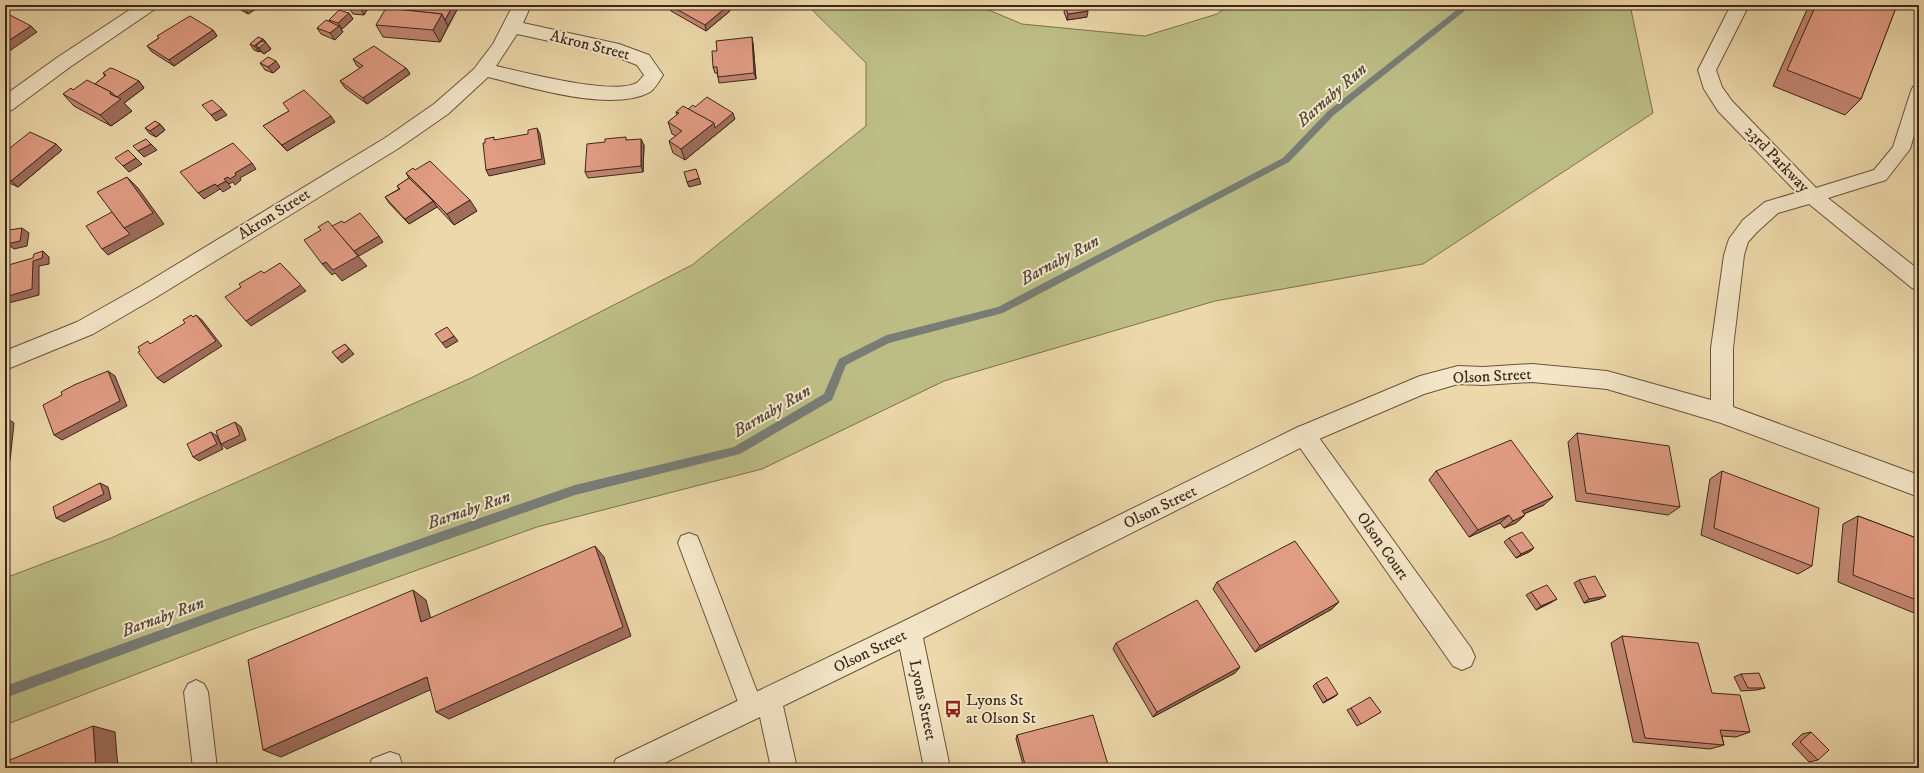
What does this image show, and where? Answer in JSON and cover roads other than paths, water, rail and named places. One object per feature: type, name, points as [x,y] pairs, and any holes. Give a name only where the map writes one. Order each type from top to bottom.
[{"type":"street","points":[[5,105],[64,62],[149,5]]},
{"type":"street","name":"Akron Street","points":[[5,361],[85,328],[161,284],[392,143],[441,109],[484,69],[500,48],[522,5]]},
{"type":"street","name":"23rd Parkway","points":[[1740,5],[1707,70],[1713,89],[1725,106],[1812,196],[1919,282]]},
{"type":"street","name":"Akron Street","points":[[484,69],[566,88],[607,94],[620,94],[637,91],[652,80],[654,75],[643,60],[634,55],[613,48],[512,27]]},
{"type":"street","points":[[1812,196],[1772,207],[1750,226],[1739,239],[1734,255],[1722,348],[1722,414],[1919,486]]},
{"type":"street","name":"Olson Street","points":[[625,768],[909,632],[1304,435],[1420,386],[1458,375],[1483,376],[1532,373],[1607,380],[1722,414]]},
{"type":"street","name":"Olson Court","points":[[1304,435],[1462,658]]},
{"type":"street","name":"Lyons Street","points":[[909,632],[937,768]]},
{"type":"street","points":[[760,703],[784,768]]},
{"type":"lane","points":[[1812,196],[1880,175],[1902,149],[1919,91]]},
{"type":"lane","points":[[689,544],[760,703]]},
{"type":"lane","points":[[196,692],[205,768]]},
{"type":"waterway","name":"Barnaby Run","points":[[5,692],[216,615],[575,490],[736,451],[828,397],[842,362],[887,339],[1000,310],[1286,160],[1331,113],[1468,5]]},
{"type":"place","name":"Lyons St at Olson St","points":[[953,709]]}]
